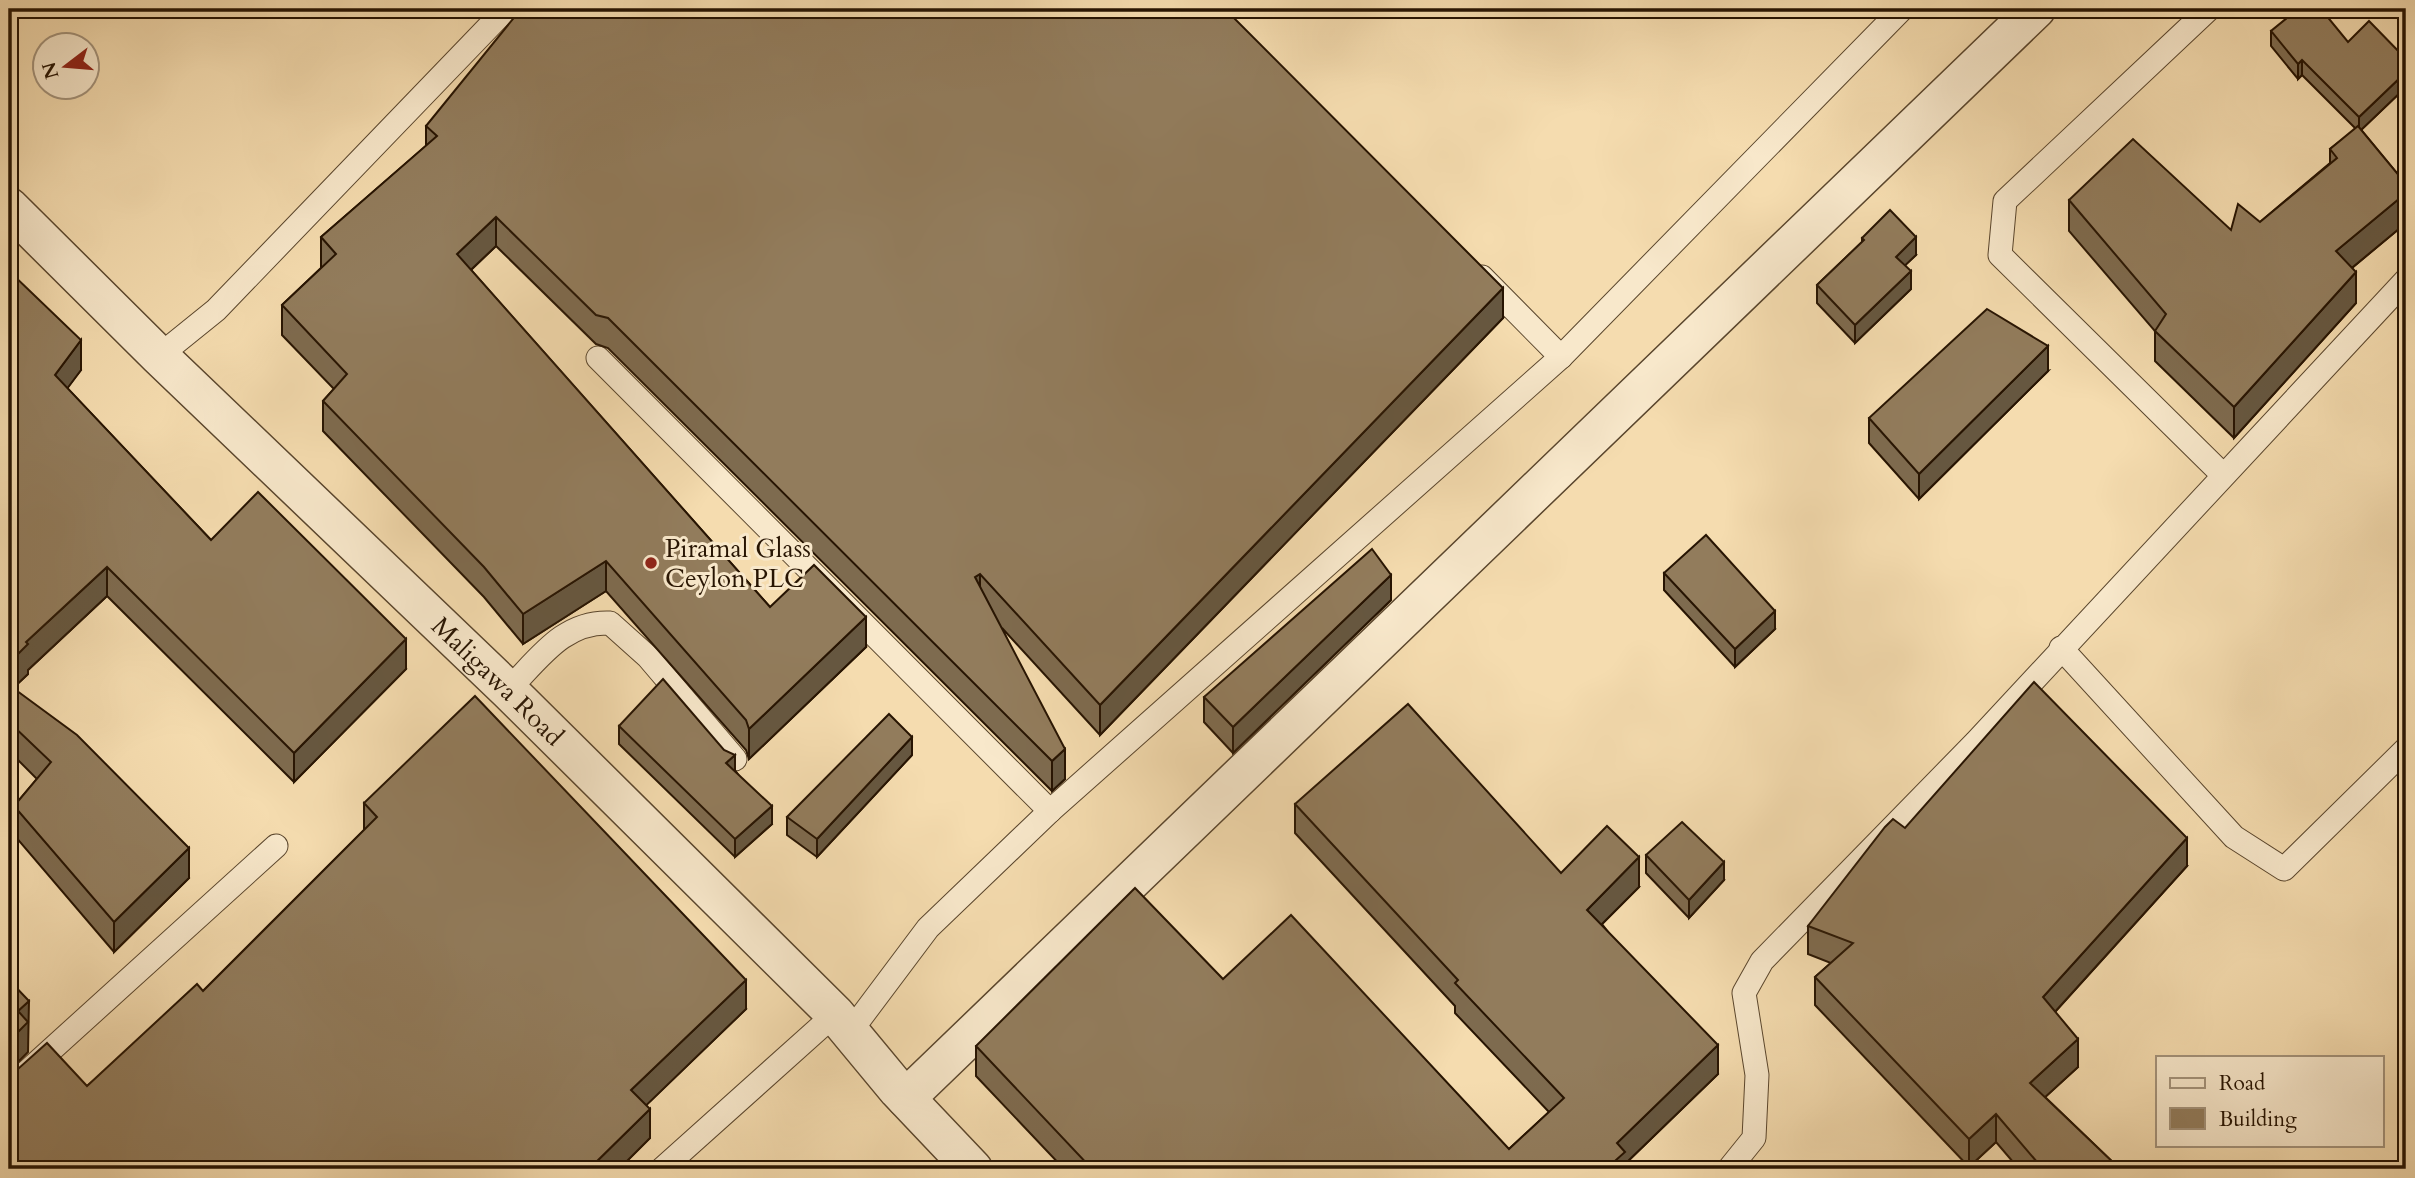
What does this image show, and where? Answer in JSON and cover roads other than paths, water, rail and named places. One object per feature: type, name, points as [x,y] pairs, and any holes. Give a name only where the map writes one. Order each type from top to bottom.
[{"type":"street","points":[[906,1098],[2036,9]]},
{"type":"street","name":"Maligawa Road","points":[[9,207],[159,356],[508,690],[842,1023],[906,1098],[973,1169]]},
{"type":"lane","points":[[159,356],[216,310],[506,9]]},
{"type":"lane","points":[[662,1169],[842,1023],[928,928],[1050,811],[1562,357],[1902,9]]},
{"type":"lane","points":[[2209,9],[2005,201],[2000,255],[2223,475]]},
{"type":"lane","points":[[1465,260],[1562,357]]},
{"type":"lane","points":[[1729,1169],[1754,1138],[1756,1074],[1744,993],[1762,961],[1976,742],[2406,280]]},
{"type":"lane","points":[[598,358],[1050,811]]},
{"type":"lane","points":[[508,690],[572,629],[594,622],[610,622],[648,657],[735,759]]},
{"type":"lane","points":[[2061,648],[2234,836],[2284,869],[2406,749]]},
{"type":"lane","points":[[9,1088],[276,846]]},
{"type":"place","name":"Piramal Glass Ceylon PLC","points":[[651,563]]}]
